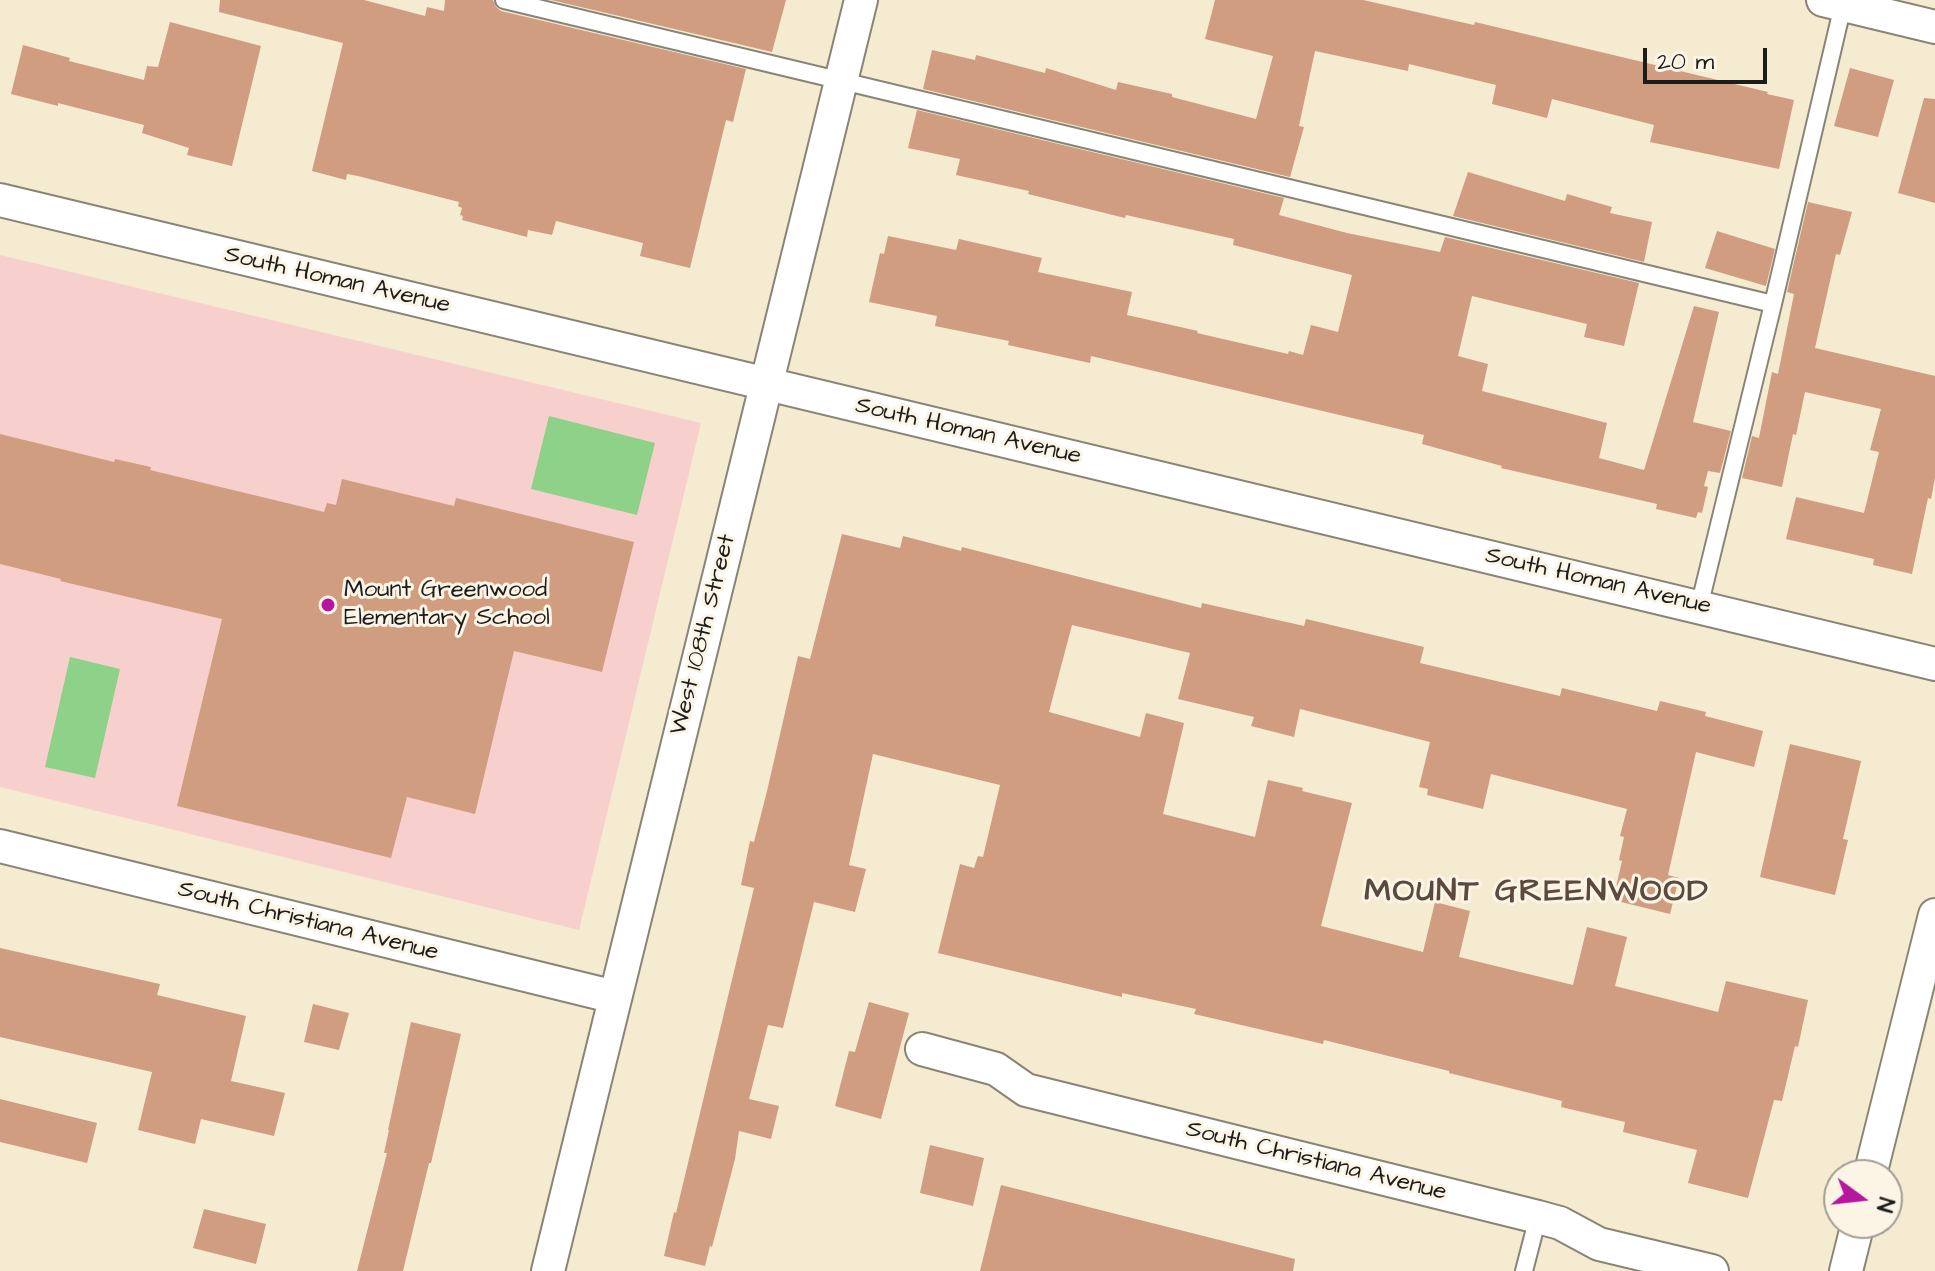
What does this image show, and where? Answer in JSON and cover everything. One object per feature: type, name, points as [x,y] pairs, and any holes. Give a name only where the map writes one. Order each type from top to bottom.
[{"type":"street","name":"West 108th Street","points":[[548,1271],[861,0]]},
{"type":"street","points":[[1833,2],[1935,27]]},
{"type":"street","name":"South Homan Avenue","points":[[0,200],[1935,664]]},
{"type":"street","name":"South Christiana Avenue","points":[[0,846],[615,997]]},
{"type":"street","points":[[1874,1159],[1935,915]]},
{"type":"street","name":"South Christiana Avenue","points":[[922,1049],[996,1069],[1026,1090],[1538,1217],[1560,1223],[1599,1244],[1712,1271]]},
{"type":"street","points":[[1846,1271],[1854,1239]]},
{"type":"lane","points":[[504,0],[1773,304]]},
{"type":"lane","points":[[1699,607],[1773,304],[1833,2]]},
{"type":"lane","points":[[1524,1271],[1538,1217]]},
{"type":"shaded area","name":"Mount Greenwood Elementary School","points":[[0,255],[701,423],[579,930],[0,787]]},
{"type":"green space","points":[[549,416],[655,443],[637,515],[531,489]]},
{"type":"green space","points":[[70,657],[120,669],[95,778],[45,767]]},
{"type":"building","points":[[220,0],[364,0],[425,16],[427,7],[444,11],[445,0],[493,0],[501,11],[746,69],[733,122],[726,120],[690,268],[640,256],[643,243],[556,221],[552,235],[528,230],[527,237],[462,220],[459,202],[358,176],[347,174],[346,180],[312,171],[343,43],[219,12]]},
{"type":"building","points":[[551,0],[786,0],[772,52]]},
{"type":"building","points":[[1215,0],[1363,0],[1474,25],[1475,22],[1768,92],[1794,100],[1779,169],[1650,142],[1654,125],[1552,99],[1547,118],[1492,104],[1496,85],[1409,64],[1408,71],[1315,51],[1299,126],[1304,127],[1290,177],[923,89],[932,50],[975,60],[976,55],[1045,73],[1046,68],[1116,90],[1118,82],[1256,119],[1273,56],[1205,39]]},
{"type":"building","points":[[170,22],[261,46],[232,166],[187,155],[189,148],[142,133],[144,125],[11,94],[23,45],[70,58],[69,61],[144,80],[147,66],[158,67]]},
{"type":"building","points":[[1850,68],[1894,80],[1878,137],[1834,126]]},
{"type":"building","points":[[1924,98],[1935,99],[1935,203],[1898,193]]},
{"type":"building","points":[[917,110],[1284,198],[1279,215],[1347,233],[1440,252],[1445,237],[1639,283],[1624,346],[1584,337],[1587,324],[1472,296],[1458,356],[1488,364],[1482,391],[1607,423],[1599,458],[1644,470],[1694,306],[1719,312],[1693,422],[1731,431],[1720,473],[1708,471],[1702,513],[1698,512],[1696,518],[1656,509],[1657,504],[1501,468],[1422,444],[1424,435],[1091,356],[1090,363],[1008,345],[1009,341],[935,326],[937,316],[869,302],[880,253],[884,254],[888,236],[956,250],[959,239],[1042,258],[1038,272],[1132,292],[1127,315],[1197,333],[1303,355],[1311,325],[1338,332],[1352,275],[1233,245],[1234,239],[1126,215],[1125,218],[1028,194],[1029,191],[956,175],[960,159],[908,148]]},
{"type":"building","points":[[1468,172],[1565,201],[1567,194],[1612,207],[1610,213],[1652,222],[1644,262],[1453,216]]},
{"type":"building","points":[[1808,202],[1852,212],[1840,255],[1836,254],[1815,348],[1935,376],[1935,478],[1912,574],[1873,565],[1874,559],[1786,539],[1796,497],[1864,513],[1879,452],[1870,450],[1881,409],[1805,392],[1782,487],[1742,478],[1752,436],[1759,438],[1772,372],[1778,374],[1794,294],[1787,292]]},
{"type":"building","points":[[1717,231],[1775,249],[1766,286],[1705,268]]},
{"type":"building","points":[[0,434],[114,462],[115,459],[151,467],[150,470],[324,512],[327,503],[336,505],[342,479],[454,506],[456,498],[634,542],[602,672],[514,651],[475,814],[407,797],[391,858],[177,806],[222,619],[0,564]]},
{"type":"building","points":[[842,534],[900,548],[903,536],[961,551],[962,547],[1201,608],[1202,603],[1304,626],[1306,619],[1424,647],[1420,663],[1560,696],[1562,688],[1657,711],[1660,701],[1763,731],[1754,767],[1696,752],[1668,875],[1679,878],[1670,914],[1613,900],[1622,861],[1619,860],[1624,837],[1620,836],[1627,809],[1491,774],[1483,809],[1427,795],[1428,789],[1419,787],[1430,742],[1300,709],[1294,737],[1251,726],[1254,717],[1178,699],[1190,653],[1072,625],[1049,712],[1140,737],[1146,713],[1184,723],[1163,814],[1255,837],[1268,780],[1352,803],[1321,926],[1423,952],[1435,902],[1470,911],[1459,957],[1573,985],[1587,927],[1627,937],[1615,986],[1718,1012],[1726,981],[1808,1000],[1782,1101],[1774,1100],[1748,1198],[1688,1183],[1697,1150],[1623,1132],[1625,1122],[1561,1107],[1562,1101],[1324,1040],[1323,1044],[1194,1014],[1196,1009],[1122,993],[1122,997],[938,953],[960,864],[974,868],[978,856],[983,857],[1000,785],[873,754],[849,865],[866,869],[855,912],[814,902],[783,1028],[768,1025],[749,1099],[779,1106],[771,1139],[739,1131],[735,1159],[705,1266],[664,1256],[754,888],[741,885],[750,841],[754,842],[798,656],[810,659]]},
{"type":"building","points":[[1790,744],[1861,761],[1843,839],[1848,840],[1835,895],[1760,877]]},
{"type":"building","points":[[0,948],[160,984],[157,995],[246,1016],[231,1081],[285,1093],[274,1136],[201,1119],[195,1144],[138,1130],[152,1072],[0,1037]]},
{"type":"building","points":[[869,1002],[909,1013],[881,1119],[835,1106],[849,1051],[855,1052]]},
{"type":"building","points":[[313,1004],[349,1013],[339,1050],[304,1042]]},
{"type":"building","points":[[411,1022],[461,1034],[403,1271],[357,1271],[387,1153],[384,1153],[388,1130]]},
{"type":"building","points":[[0,1099],[97,1123],[87,1163],[0,1142]]},
{"type":"building","points":[[930,1145],[984,1158],[973,1206],[920,1193]]},
{"type":"building","points":[[1001,1185],[1295,1259],[1293,1271],[980,1271]]},
{"type":"building","points":[[204,1209],[266,1224],[256,1264],[193,1248]]},
{"type":"place","name":"Mount Greenwood Elementary School","points":[[328,605]]},
{"type":"district","name":"MOUNT GREENWOOD","points":[[1537,893]]}]
